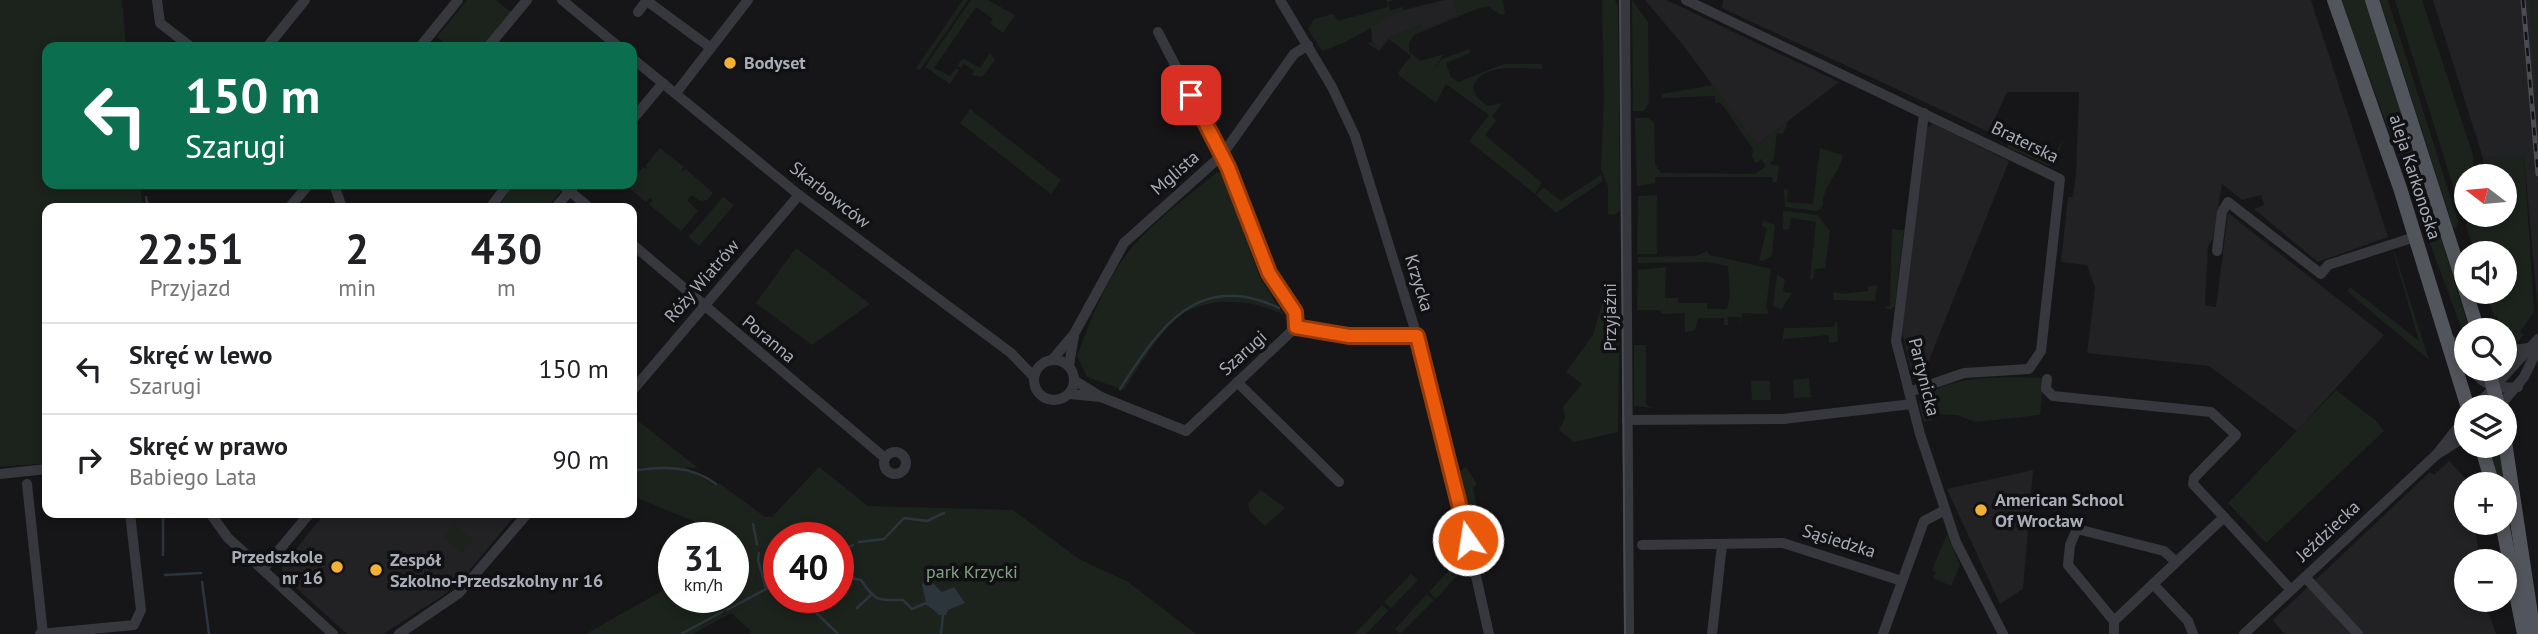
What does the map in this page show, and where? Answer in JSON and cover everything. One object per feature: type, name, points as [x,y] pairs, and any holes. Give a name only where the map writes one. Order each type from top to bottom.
[{"type":"main road","name":"aleja Karkonoska","points":[[2334,0],[2415,237],[2464,395]]},
{"type":"main road","name":"aleja Karkonoska","points":[[2372,0],[2454,255]]},
{"type":"main road","points":[[2492,381],[2496,395]]},
{"type":"main road","points":[[2508,458],[2535,634]]},
{"type":"main road","points":[[2504,535],[2524,634]]},
{"type":"street","points":[[157,0],[160,23],[185,42]]},
{"type":"street","points":[[271,42],[305,0]]},
{"type":"street","points":[[423,42],[458,0]]},
{"type":"street","points":[[492,42],[527,0]]},
{"type":"street","points":[[562,0],[613,42]]},
{"type":"street","points":[[638,12],[647,0],[711,48]]},
{"type":"street","points":[[676,93],[748,0]]},
{"type":"street","name":"Krzycka","points":[[1280,0],[1308,45],[1354,132],[1417,336],[1450,461],[1489,634]]},
{"type":"street","name":"Przyjaźni","points":[[1625,0],[1631,634]]},
{"type":"street","name":"Braterska","points":[[1686,0],[1701,3],[2060,179],[2041,351],[2035,363],[2017,371],[1964,373],[1910,398]]},
{"type":"street","points":[[1158,32],[1222,155],[1269,273],[1295,312],[1296,327],[1349,336],[1417,336]]},
{"type":"street","name":"Mglista","points":[[1047,362],[1074,334],[1124,243],[1222,155],[1294,54],[1308,45]]},
{"type":"street","name":"Skarbowców","points":[[637,62],[799,195],[1011,353],[1034,377]]},
{"type":"street","points":[[637,114],[663,83]]},
{"type":"street","name":"Partynicka","points":[[1924,113],[1895,335],[1910,398],[1956,542],[2003,634]]},
{"type":"street","points":[[293,203],[305,189]]},
{"type":"street","points":[[572,189],[585,203]]},
{"type":"street","name":"Róży Wiatrów","points":[[637,385],[799,195]]},
{"type":"street","points":[[2217,250],[2222,212],[2228,202],[2321,274],[2328,265],[2415,237]]},
{"type":"street","name":"Poranna","points":[[637,248],[885,458]]},
{"type":"street","name":"Szarugi","points":[[1101,397],[1166,420],[1186,431],[1296,327]]},
{"type":"street","name":"Mglista","points":[[1069,366],[1074,334]]},
{"type":"street","points":[[2447,337],[2454,343]]},
{"type":"street","points":[[2511,395],[2518,387],[2538,339]]},
{"type":"street","points":[[2487,395],[2533,348]]},
{"type":"street","name":"Skarbowców","points":[[1011,353],[1047,362]]},
{"type":"street","points":[[1047,362],[1069,366],[1074,380],[1101,397],[1069,394],[1061,399],[1047,399],[1037,390],[1034,377],[1047,362]]},
{"type":"street","points":[[2047,379],[2046,389],[2053,396],[2211,412],[2236,435],[2194,478],[2193,484],[2291,590]]},
{"type":"street","points":[[1069,394],[1074,380]]},
{"type":"street","points":[[2484,381],[2494,387],[2518,387]]},
{"type":"street","points":[[1237,382],[1339,482]]},
{"type":"street","points":[[1627,419],[1783,419],[1910,398]]},
{"type":"street","name":"Jeździecka","points":[[2244,634],[2436,454],[2454,432]]},
{"type":"street","name":"Jeździecka","points":[[2436,454],[2454,443]]},
{"type":"street","points":[[0,474],[42,470]]},
{"type":"street","points":[[27,484],[42,634],[112,631],[134,625],[141,610],[131,518]]},
{"type":"street","points":[[1883,634],[1924,521],[1945,510]]},
{"type":"street","points":[[2114,621],[2224,517]]},
{"type":"street","points":[[214,518],[228,538],[264,568],[333,634]]},
{"type":"street","points":[[264,568],[306,518]]},
{"type":"street","points":[[400,634],[459,593],[524,518]]},
{"type":"street","points":[[2114,634],[2114,621],[2068,565],[2070,545],[2077,529],[2164,551],[2175,561]]},
{"type":"street","name":"Sąsiedzka","points":[[1642,545],[1790,544],[1902,581]]},
{"type":"street","points":[[1712,634],[1722,545]]},
{"type":"street","points":[[2305,577],[2358,634]]},
{"type":"street","points":[[2153,584],[2188,621],[2193,634]]},
{"type":"shaded area","points":[[1453,0],[1458,15],[1423,30],[1421,25],[1388,38],[1380,49],[1372,42],[1371,25],[1404,10]]},
{"type":"shaded area","points":[[1645,0],[1666,0],[1839,82],[1757,145],[1683,45]]},
{"type":"shaded area","points":[[1723,0],[2311,0],[2388,237],[2318,262],[2254,209],[2264,205],[2261,195],[2242,200],[2222,184],[2213,239],[2208,246],[2205,305],[2216,307],[2228,213],[2384,335],[2297,431],[2209,366],[2087,353],[2095,288],[2087,265],[2061,262],[2068,197],[2073,197],[2076,175],[2079,92],[2007,92],[1989,132],[1722,8]]},
{"type":"shaded area","points":[[2433,0],[2531,0],[2538,76],[2538,311],[2524,156],[2483,158]]},
{"type":"shaded area","points":[[1933,124],[2009,161],[1927,365],[1918,365],[1921,379],[1913,379],[1902,331],[1925,129]]},
{"type":"shaded area","points":[[2449,461],[2459,472],[2454,472],[2454,535],[2476,535],[2478,549],[2454,549],[2454,612],[2488,612],[2496,634],[2284,634],[2273,620],[2430,472],[2434,475]]},
{"type":"shaded area","points":[[2033,470],[2023,589],[2000,604],[1947,489]]},
{"type":"shaded area","name":"Zespół Szkolno-Przedszkolny nr 16","points":[[321,518],[513,518],[464,577],[444,595],[383,634],[347,634],[282,575],[282,566]]},
{"type":"shaded area","points":[[929,580],[942,592],[954,587],[965,603],[948,610],[946,615],[939,615],[926,603],[922,584]]},
{"type":"green space","points":[[0,0],[122,0],[126,42],[42,42],[42,189],[141,189],[142,203],[42,203],[42,463],[0,467]]},
{"type":"green space","points":[[467,0],[496,0],[512,13],[487,42],[444,42],[437,37]]},
{"type":"green space","points":[[963,0],[968,0],[920,70],[916,68]]},
{"type":"green space","points":[[971,0],[988,0],[1015,15],[1003,33],[990,23],[993,19],[976,7],[934,68],[950,76],[956,68],[959,70],[950,84],[925,67]]},
{"type":"green space","points":[[1386,0],[1394,0],[1388,2],[1390,10],[1403,7],[1404,10],[1333,47],[1322,51],[1308,29],[1314,19],[1333,14],[1338,21],[1388,7]]},
{"type":"green space","points":[[1453,0],[1503,0],[1505,14],[1501,15],[1489,7],[1479,8],[1414,35],[1409,43],[1409,52],[1421,61],[1444,54],[1432,72],[1442,59],[1469,49],[1470,53],[1446,63],[1451,77],[1458,82],[1504,64],[1542,64],[1542,69],[1493,70],[1478,79],[1473,87],[1476,96],[1487,106],[1503,103],[1492,116],[1496,121],[1485,135],[1542,183],[1535,194],[1469,141],[1489,115],[1446,84],[1436,103],[1397,74],[1411,56],[1389,39],[1379,51],[1367,43],[1372,42],[1380,48],[1388,38],[1421,25],[1424,29],[1458,15]]},
{"type":"green space","points":[[1602,0],[1615,0],[1618,8],[1620,211],[1614,215],[1608,214],[1608,187],[1601,169],[1604,97]]},
{"type":"green space","points":[[1632,0],[1648,22],[1649,103],[1643,111],[1633,111]]},
{"type":"green space","points":[[2341,0],[2365,0],[2454,281],[2454,304],[2461,304],[2466,318],[2458,318]]},
{"type":"green space","points":[[2380,0],[2388,0],[2454,208],[2453,227]]},
{"type":"green space","points":[[2395,0],[2422,0],[2473,155],[2473,164],[2454,164],[2454,190]]},
{"type":"green space","points":[[2529,0],[2538,0],[2538,107]]},
{"type":"green space","points":[[990,53],[995,60],[982,77],[972,75],[974,71],[964,64],[961,68],[957,66],[963,58],[980,68]]},
{"type":"green space","points":[[1714,85],[1757,145],[1788,121],[1783,134],[1777,133],[1773,162],[1770,160],[1772,165],[1779,166],[1777,181],[1773,183],[1772,177],[1655,177],[1655,183],[1637,186],[1635,118],[1648,118],[1654,122],[1655,164],[1661,173],[1755,174],[1766,166],[1761,159],[1756,163],[1752,157],[1753,149],[1721,103],[1715,103],[1715,96],[1662,98],[1661,94]]},
{"type":"green space","points":[[970,109],[1061,180],[1051,194],[960,123]]},
{"type":"green space","points":[[2014,131],[2056,152],[2064,138],[2056,159],[2049,166],[2007,147]]},
{"type":"green space","points":[[660,148],[684,167],[680,172],[686,169],[713,193],[707,200],[700,201],[692,195],[687,200],[698,211],[681,231],[649,204],[653,200],[650,198],[646,202],[631,189],[637,189],[637,174],[643,167],[647,169],[646,165]]},
{"type":"green space","points":[[1820,148],[1843,155],[1825,193],[1823,206],[1817,211],[1785,207],[1784,189],[1788,190],[1787,202],[1813,204]]},
{"type":"green space","points":[[2524,155],[2534,312],[2520,332],[2524,335],[2517,341],[2517,318],[2494,317],[2490,304],[2517,304],[2517,241],[2471,241],[2467,228],[2517,227],[2517,164],[2483,164],[2483,158]]},
{"type":"green space","points":[[1217,172],[1224,175],[1260,278],[1284,315],[1241,302],[1211,303],[1196,307],[1171,323],[1124,390],[1087,377],[1077,356],[1097,306],[1116,269],[1144,234]]},
{"type":"green space","points":[[1601,175],[1603,181],[1556,213],[1536,195],[1543,187],[1561,201]]},
{"type":"green space","points":[[511,189],[561,191],[551,203],[501,203]]},
{"type":"green space","points":[[1657,195],[1657,254],[1637,254],[1638,196]]},
{"type":"green space","points":[[723,197],[734,205],[699,246],[689,237]]},
{"type":"green space","points":[[1783,212],[1817,215],[1830,231],[1825,268],[1815,269],[1813,279],[1810,278],[1816,222],[1791,218],[1789,229],[1783,230]]},
{"type":"green space","points":[[1763,220],[1775,225],[1772,256],[1762,261],[1759,260],[1767,228],[1762,226]]},
{"type":"green space","points":[[1892,229],[1904,230],[1895,306],[1890,310],[1884,307],[1890,306]]},
{"type":"green space","points":[[796,248],[870,304],[812,345],[756,303]]},
{"type":"green space","points":[[1707,251],[1710,255],[1771,269],[1766,307],[1769,314],[1742,313],[1741,325],[1740,317],[1728,317],[1728,325],[1724,325],[1724,318],[1698,318],[1695,330],[1685,332],[1685,313],[1661,314],[1660,310],[1637,310],[1638,270],[1666,267],[1665,298],[1678,298],[1678,303],[1707,303],[1707,309],[1727,309],[1730,296],[1728,266],[1708,262],[1638,263],[1638,257],[1696,256]]},
{"type":"green space","points":[[2393,251],[2429,360],[2347,291],[2350,287],[2419,341]]},
{"type":"green space","points":[[1777,275],[1785,279],[1783,292],[1792,293],[1781,310],[1773,305]]},
{"type":"green space","points":[[1877,285],[1875,301],[1834,300],[1833,292],[1843,294],[1868,291],[1868,287]]},
{"type":"green space","points":[[1620,295],[1618,432],[1574,442],[1559,430],[1565,418],[1563,407],[1582,384],[1566,372],[1593,335],[1604,297]]},
{"type":"green space","points":[[1837,320],[1838,342],[1829,343],[1828,335],[1784,339],[1782,346],[1784,328],[1834,327]]},
{"type":"green space","points":[[1634,345],[1646,345],[1646,405],[1654,408],[1634,406]]},
{"type":"green space","points":[[1809,378],[1811,397],[1794,398],[1793,380]]},
{"type":"green space","points":[[2044,378],[2040,415],[1975,422],[1957,415],[1934,414],[1932,420],[1924,422],[1919,404],[1944,386],[1977,379]]},
{"type":"green space","points":[[1751,381],[1770,381],[1771,400],[1752,400]]},
{"type":"green space","points":[[2336,390],[2375,420],[2384,431],[2266,543],[2228,503]]},
{"type":"green space","name":"park Krzycki","points":[[637,420],[698,468],[685,467],[714,485],[719,483],[765,517],[772,517],[819,467],[868,506],[1013,510],[1079,559],[1128,582],[1196,634],[749,634],[752,632],[731,613],[749,613],[749,522],[696,522],[637,498]]},
{"type":"green space","points":[[2491,458],[2502,458],[2503,472],[2495,472]]},
{"type":"green space","points":[[1466,467],[1477,484],[1473,488],[1477,507],[1469,509],[1460,471]]},
{"type":"green space","points":[[1261,490],[1285,508],[1265,526],[1250,512],[1248,503]]},
{"type":"green space","points":[[2013,503],[2019,527],[2006,530],[2001,506]]},
{"type":"green space","points":[[454,524],[473,540],[462,553],[443,537]]},
{"type":"green space","points":[[1947,534],[1960,565],[1951,586],[1933,578],[1936,572],[1932,570]]},
{"type":"green space","points":[[1456,563],[1461,571],[1436,599],[1429,592]]},
{"type":"green space","points":[[1411,574],[1418,580],[1391,608],[1384,602]]},
{"type":"green space","name":"park Krzycki","points":[[658,593],[658,613],[731,613],[693,634],[586,634]]},
{"type":"green space","points":[[1427,594],[1434,600],[1400,634],[1395,629]]},
{"type":"green space","points":[[1382,605],[1388,611],[1366,634],[1355,634]]},
{"type":"waterway","points":[[146,197],[147,203]]},
{"type":"waterway","points":[[1120,389],[1166,326],[1203,300],[1225,296],[1251,298],[1279,308]]},
{"type":"waterway","points":[[637,470],[676,468],[697,473],[716,484]]},
{"type":"waterway","points":[[859,542],[884,539],[904,518],[927,521],[944,513]]},
{"type":"waterway","points":[[163,518],[163,555]]},
{"type":"waterway","points":[[753,524],[757,544]]},
{"type":"waterway","points":[[759,553],[763,578]]},
{"type":"waterway","points":[[165,575],[201,573]]},
{"type":"waterway","points":[[854,579],[861,580],[879,599],[903,600],[912,609],[926,603],[943,615],[941,634]]},
{"type":"waterway","points":[[202,582],[209,634]]},
{"type":"waterway","points":[[749,598],[763,591]]},
{"type":"waterway","points":[[857,608],[872,594]]},
{"type":"waterway","points":[[681,634],[720,613]]},
{"type":"waterway","points":[[816,613],[838,634]]},
{"type":"tram line","points":[[1620,0],[1625,634]]},
{"type":"railway","points":[[2523,0],[2538,174]]},
{"type":"place","name":"Bodyset","points":[[730,63]]},
{"type":"place","name":"American School Of Wrocław","points":[[1981,510]]},
{"type":"place","name":"Przedszkole nr 16","points":[[337,567]]},
{"type":"place","name":"Zespół Szkolno-Przedszkolny nr 16","points":[[376,570]]},
{"type":"route","points":[[1191,95],[1228,167],[1269,273],[1295,312],[1296,327],[1335,335],[1417,336],[1468,540]]}]
